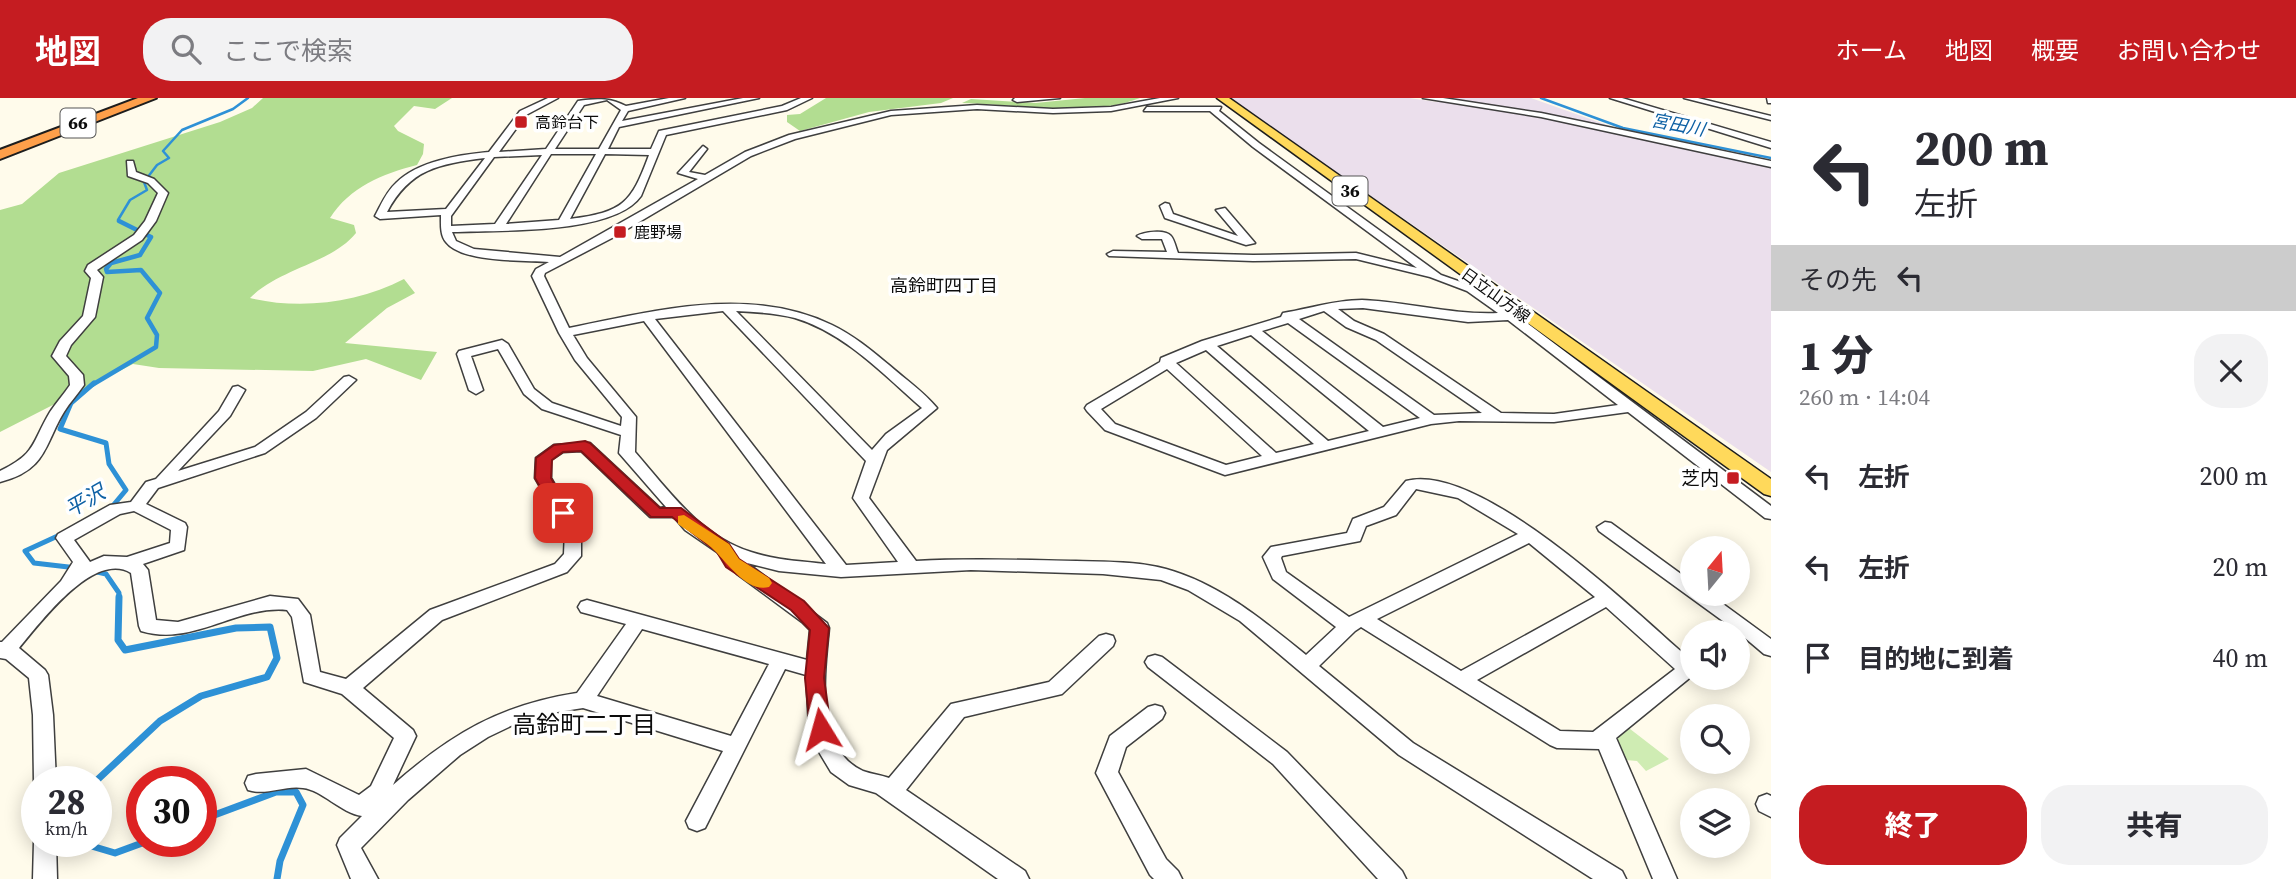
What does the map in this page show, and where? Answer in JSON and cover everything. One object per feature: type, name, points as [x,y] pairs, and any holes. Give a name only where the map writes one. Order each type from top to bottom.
[{"type":"highway","points":[[2,153],[142,98]]},
{"type":"highway","name":"66","points":[[2,153],[150,98]]},
{"type":"main road","name":"日立山方線","points":[[1218,106],[1771,489]]},
{"type":"street","points":[[554,98],[526,110],[446,212],[451,242],[467,250],[560,260]]},
{"type":"street","points":[[499,226],[581,103],[608,98],[625,108],[681,98]]},
{"type":"street","points":[[701,98],[735,118]]},
{"type":"street","points":[[616,125],[755,98]]},
{"type":"street","points":[[447,229],[594,219],[633,201],[662,133],[784,108],[808,98]]},
{"type":"street","points":[[946,108],[960,98]]},
{"type":"street","points":[[990,98],[1056,98]]},
{"type":"street","points":[[1427,98],[1513,110],[1771,164]]},
{"type":"street","points":[[1614,98],[1771,145]]},
{"type":"street","points":[[1688,98],[1771,118]]},
{"type":"street","points":[[1017,879],[883,785],[862,782],[844,773],[825,746],[817,712],[815,670],[820,628],[797,605],[733,563],[723,548],[675,512],[627,453],[629,417],[582,360],[565,333],[538,276],[540,271],[705,178],[779,141],[891,113],[946,108],[1064,111],[1120,108],[1169,99],[1178,110]]},
{"type":"street","points":[[1141,109],[1178,110],[1218,106],[1437,277]]},
{"type":"street","points":[[563,222],[625,108]]},
{"type":"street","points":[[703,149],[683,173],[705,178]]},
{"type":"street","points":[[446,212],[380,216],[400,183],[440,162],[490,154],[653,152]]},
{"type":"street","points":[[0,477],[31,460],[44,446],[54,418],[77,385],[76,375],[59,356],[65,344],[89,317],[97,277],[91,271],[94,265],[139,238],[153,219],[163,193],[151,181],[131,174],[130,163]]},
{"type":"street","points":[[1165,206],[1169,216],[1282,255]]},
{"type":"street","points":[[1221,210],[1250,243]]},
{"type":"street","points":[[1152,224],[1159,236]]},
{"type":"street","points":[[1142,236],[1166,236],[1174,255]]},
{"type":"street","points":[[1113,254],[1253,258],[1282,255],[1356,256],[1437,277],[1471,289],[1519,317],[1628,408],[1771,514]]},
{"type":"street","points":[[1519,317],[1453,318],[1363,304],[1326,306],[1287,316],[1166,361],[1091,408],[1110,428],[1225,470],[1431,420],[1554,418],[1628,408]]},
{"type":"street","points":[[1326,306],[1498,418]]},
{"type":"street","points":[[565,333],[694,310],[727,309],[778,311],[830,328],[930,408],[918,421],[887,442],[875,461],[862,498],[912,568]]},
{"type":"street","points":[[727,309],[875,461]]},
{"type":"street","points":[[1287,316],[1431,420]]},
{"type":"street","points":[[647,317],[841,571]]},
{"type":"street","points":[[1252,329],[1380,432]]},
{"type":"street","points":[[476,390],[464,354],[502,344],[529,391],[547,406],[629,433]]},
{"type":"street","points":[[1207,344],[1324,445]]},
{"type":"street","points":[[1166,361],[1272,458]]},
{"type":"street","points":[[152,485],[260,450],[311,415],[349,380]]},
{"type":"street","points":[[136,506],[152,485],[170,474],[225,413],[238,390]]},
{"type":"street","points":[[349,688],[436,615],[561,568],[572,556],[573,530],[543,478],[544,458],[559,448],[585,446],[656,513],[675,512]]},
{"type":"street","points":[[1412,484],[1448,488],[1465,494],[1531,536],[1688,669],[1597,741],[1557,739],[1461,680],[1355,623],[1279,575],[1272,557],[1277,551],[1354,537],[1359,523],[1390,511],[1412,484]]},
{"type":"street","points":[[84,569],[64,538],[116,509],[136,506],[179,527],[178,547],[128,563]]},
{"type":"street","points":[[1605,527],[1680,582]]},
{"type":"street","points":[[1307,666],[1355,623],[1531,536]]},
{"type":"street","points":[[723,548],[779,565],[841,571],[971,564],[1103,568],[1163,574],[1194,586],[1247,616],[1406,749],[1614,879]]},
{"type":"street","points":[[45,766],[43,715],[38,675],[12,653],[2,650],[84,569],[119,561],[139,570],[148,625],[178,629],[270,602],[292,604],[302,615],[311,677],[349,688],[406,736],[379,793],[360,807],[306,778],[256,783]]},
{"type":"street","points":[[1461,680],[1606,599]]},
{"type":"street","points":[[1713,606],[1771,649]]},
{"type":"street","points":[[587,607],[815,670]]},
{"type":"street","points":[[583,700],[638,621]]},
{"type":"street","points":[[892,791],[958,709],[1055,688],[1106,641]]},
{"type":"street","points":[[696,821],[780,661]]},
{"type":"street","points":[[1155,662],[1280,758],[1394,879]]},
{"type":"street","points":[[366,879],[360,873],[348,845],[415,778],[487,724],[550,703],[583,700],[736,746]]},
{"type":"street","points":[[1155,713],[1117,742],[1107,773],[1158,867],[1170,879]]},
{"type":"street","points":[[1604,735],[1665,879]]},
{"type":"street","points":[[45,857],[45,879]]},
{"type":"shaded area","points":[[1229,98],[1409,98],[1437,102],[1437,98],[1531,98],[1624,131],[1623,134],[1771,168],[1771,472]]},
{"type":"green space","points":[[263,98],[452,98],[435,109],[414,106],[394,126],[398,131],[424,144],[423,154],[417,165],[368,183],[338,207],[330,218],[354,225],[356,233],[346,243],[334,252],[276,279],[250,298],[269,302],[328,302],[368,294],[404,279],[415,293],[387,308],[345,343],[437,352],[421,380],[366,359],[313,371],[159,368],[133,364],[0,432],[0,210],[22,204],[59,173],[220,122],[252,108]]},
{"type":"green space","points":[[826,98],[953,98],[941,103],[869,112],[800,131],[787,122],[787,115],[800,114]]},
{"type":"green space","points":[[1085,98],[1140,98],[1120,104],[1076,109],[962,103],[971,99],[1036,103]]},
{"type":"green space","points":[[1621,722],[1669,759],[1646,771],[1637,761],[1614,759],[1604,735]]},
{"type":"waterway","name":"平沢","points":[[122,222],[118,220],[130,200],[147,190],[144,182],[157,165],[169,158],[163,151],[182,130],[233,109],[248,98]]},
{"type":"waterway","name":"宮田川","points":[[1541,98],[1623,128],[1771,158]]},
{"type":"waterway","name":"平沢","points":[[92,385],[156,347],[157,335],[147,318],[160,293],[141,270],[107,272],[106,269],[111,263],[140,255],[151,237],[119,221]]},
{"type":"waterway","name":"平沢","points":[[94,383],[71,403],[60,429],[106,443],[109,464],[126,490],[111,508]]},
{"type":"waterway","name":"平沢","points":[[62,534],[25,551],[34,563],[77,568]]},
{"type":"waterway","name":"平沢","points":[[93,571],[106,574],[119,597]]},
{"type":"waterway","name":"平沢","points":[[112,766],[160,721],[201,696],[267,677],[277,658],[270,627],[236,628],[125,650],[118,640],[119,597]]},
{"type":"waterway","name":"平沢","points":[[217,814],[276,792],[296,792],[303,805],[280,861],[277,879]]},
{"type":"waterway","name":"平沢","points":[[112,852],[126,849]]},
{"type":"slow traffic","points":[[684,520],[723,548],[733,563],[763,583]]},
{"type":"place","name":"高鈴台下","points":[[521,122]]},
{"type":"place","name":"鹿野場","points":[[620,232]]},
{"type":"place","name":"芝内","points":[[1733,478]]},
{"type":"district","name":"高鈴町四丁目","points":[[944,286]]},
{"type":"district","name":"高鈴町二丁目","points":[[584,725]]},
{"type":"route","points":[[563,513],[543,478],[544,458],[559,448],[585,446],[656,513],[675,512],[723,548],[733,563],[797,605],[820,628],[814,678],[821,729]]}]
